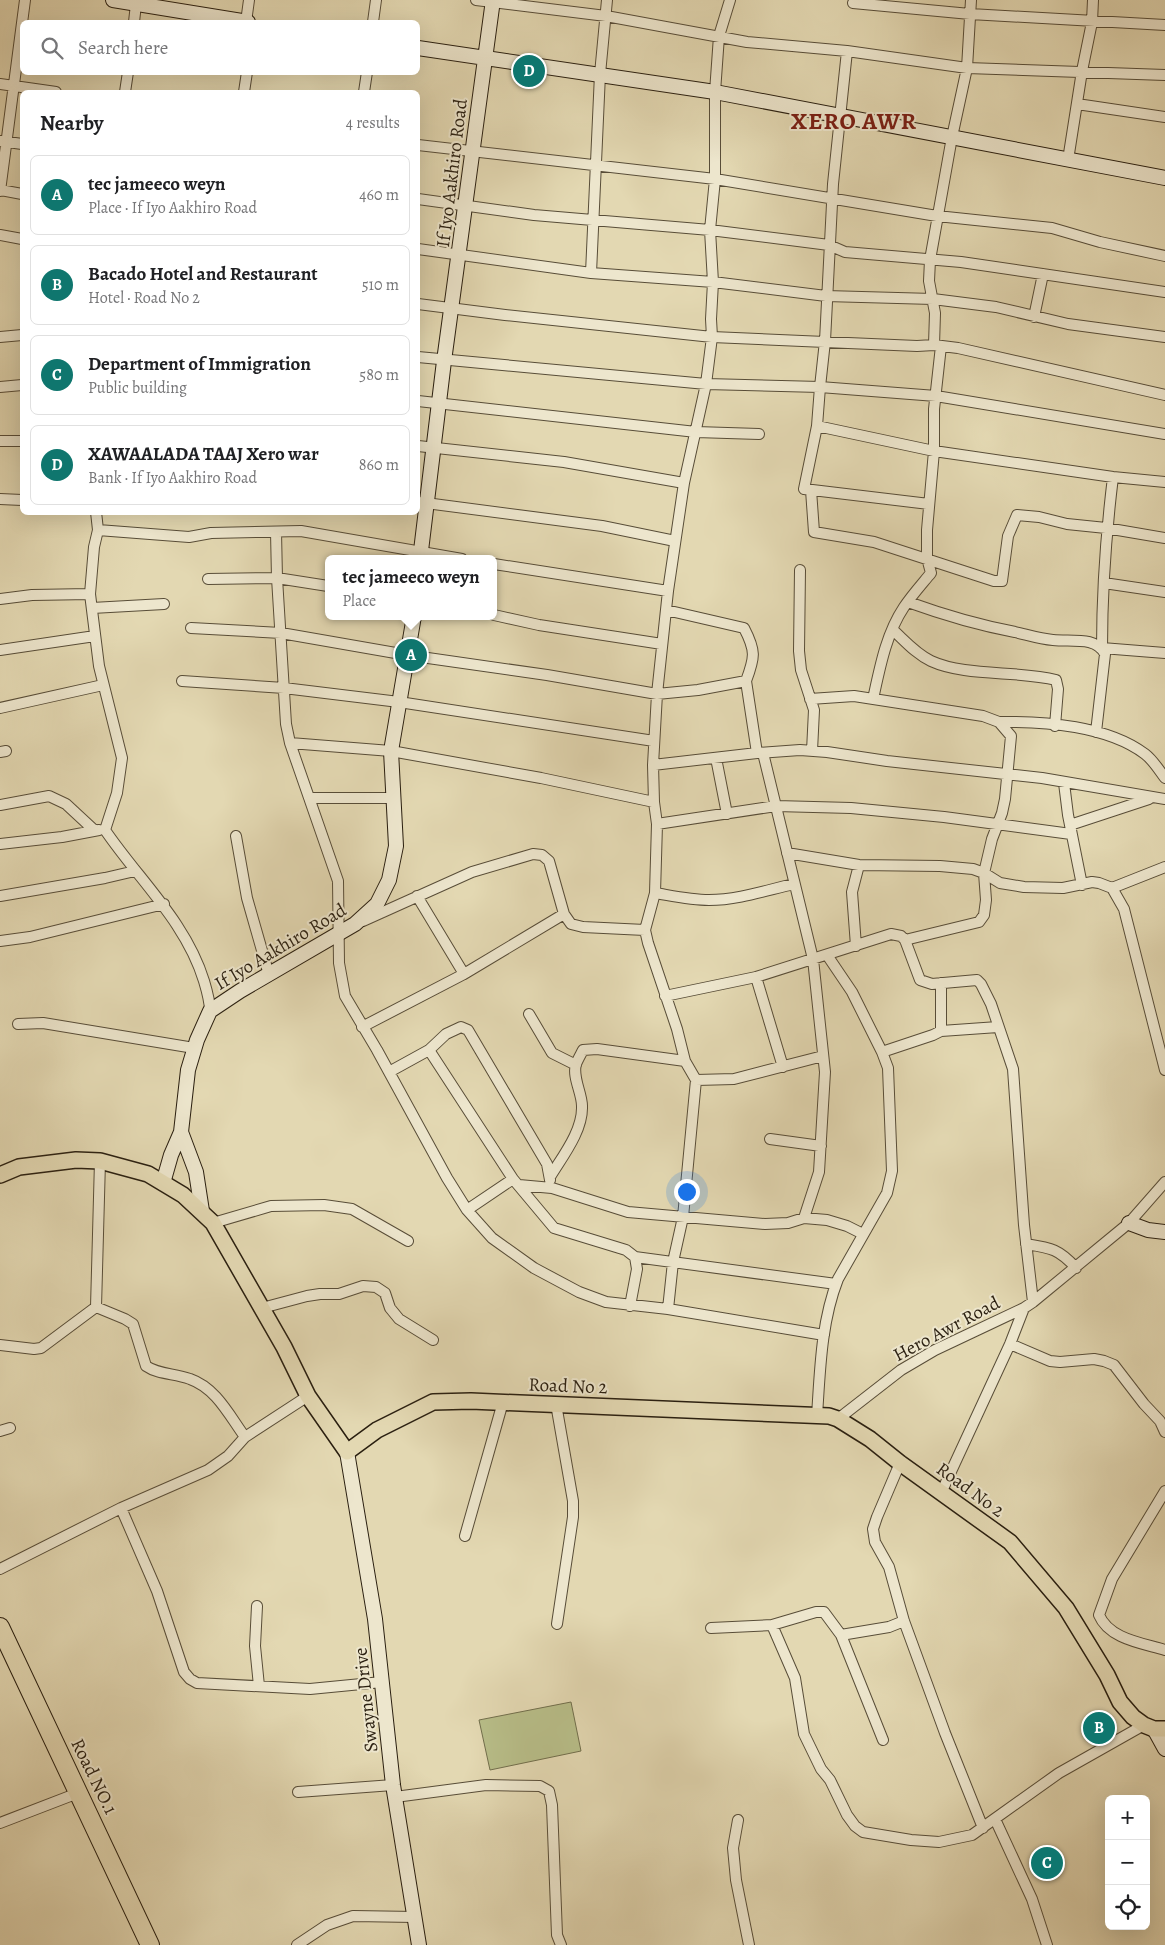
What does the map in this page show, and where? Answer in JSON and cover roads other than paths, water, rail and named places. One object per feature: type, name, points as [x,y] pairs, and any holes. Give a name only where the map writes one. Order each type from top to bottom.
[{"type":"highway","name":"Road NO.1","points":[[2,1633],[150,1945]]},
{"type":"main road","points":[[113,0],[235,20]]},
{"type":"main road","name":"If Iyo Aakhiro Road","points":[[420,555],[422,502],[439,404],[493,2]]},
{"type":"main road","points":[[420,48],[715,92],[1165,178]]},
{"type":"main road","name":"If Iyo Aakhiro Road","points":[[181,1132],[188,1070],[194,1048],[210,1011],[355,924],[377,904],[389,880],[396,846],[391,751],[413,620]]},
{"type":"main road","points":[[164,1183],[171,1155],[181,1132]]},
{"type":"main road","points":[[181,1132],[196,1172],[202,1211]]},
{"type":"main road","points":[[0,1175],[19,1167],[76,1160],[100,1161],[148,1174],[184,1195],[214,1223],[284,1347],[308,1396],[347,1452]]},
{"type":"main road","points":[[1129,1223],[1165,1232]]},
{"type":"main road","name":"Road No 2","points":[[347,1452],[377,1430],[433,1402],[503,1402],[738,1411],[838,1419],[870,1439],[900,1463],[1010,1542],[1066,1608],[1107,1674],[1120,1702],[1133,1717],[1154,1728]]},
{"type":"main road","name":"Swayne Drive","points":[[347,1452],[376,1619],[394,1791],[419,1945]]},
{"type":"main road","points":[[1154,1728],[1165,1749]]},
{"type":"street","points":[[22,20],[24,0]]},
{"type":"street","points":[[247,20],[249,0]]},
{"type":"street","points":[[373,20],[376,0]]},
{"type":"street","points":[[476,0],[606,16],[747,42],[847,52],[967,68],[1165,75]]},
{"type":"street","points":[[591,273],[594,221],[594,165],[607,0]]},
{"type":"street","points":[[668,1309],[673,1262],[683,1217],[696,1080],[685,1061],[677,1029],[645,930],[655,893],[657,824],[654,802],[653,765],[662,644],[684,483],[706,384],[712,337],[713,282],[710,230],[715,179],[715,92],[720,36],[730,0]]},
{"type":"street","points":[[873,699],[882,656],[893,630],[908,602],[931,573],[927,558],[926,530],[934,451],[938,346],[935,313],[929,281],[930,260],[952,136],[967,68],[971,0]]},
{"type":"street","points":[[1068,160],[1076,104],[1092,22],[1093,0]]},
{"type":"street","points":[[853,3],[970,14],[1165,25]]},
{"type":"street","points":[[134,20],[136,4]]},
{"type":"street","points":[[20,35],[14,87],[3,142],[0,190],[20,194]]},
{"type":"street","points":[[847,52],[839,116],[828,245],[825,342],[817,426],[804,489],[929,504]]},
{"type":"street","points":[[126,90],[128,75]]},
{"type":"street","points":[[244,90],[247,75]]},
{"type":"street","points":[[364,90],[367,75]]},
{"type":"street","points":[[0,84],[39,90]]},
{"type":"street","points":[[1076,104],[1165,116]]},
{"type":"street","points":[[3,142],[20,144]]},
{"type":"street","points":[[420,145],[715,179],[937,216],[1052,228],[1100,242],[1165,256]]},
{"type":"street","points":[[420,199],[594,221],[710,230],[828,245],[846,252],[961,262],[1165,292]]},
{"type":"street","points":[[0,235],[20,239]]},
{"type":"street","points":[[420,249],[459,253],[591,273],[713,282],[826,296],[933,299],[996,307],[1068,324],[1165,337]]},
{"type":"street","points":[[1034,317],[1043,274]]},
{"type":"street","points":[[420,304],[712,337],[958,348],[1165,395]]},
{"type":"street","points":[[0,337],[20,335]]},
{"type":"street","points":[[420,357],[706,384],[820,386],[936,396],[1165,434]]},
{"type":"street","points":[[0,387],[20,385]]},
{"type":"street","points":[[420,401],[696,431],[759,434]]},
{"type":"street","points":[[817,426],[934,451],[1112,477],[1165,482]]},
{"type":"street","points":[[0,441],[20,441]]},
{"type":"street","points":[[420,446],[564,462],[684,483]]},
{"type":"street","points":[[1096,732],[1105,654],[1102,648],[1102,605],[1106,528],[1112,477]]},
{"type":"street","points":[[811,490],[814,532],[874,542],[994,581],[1002,581],[1008,536],[1017,515],[1165,538]]},
{"type":"street","points":[[0,499],[20,500]]},
{"type":"street","points":[[422,502],[602,526],[675,541]]},
{"type":"street","points":[[95,515],[98,530],[94,547],[90,594],[103,685],[122,758],[117,793],[100,830]]},
{"type":"street","points":[[98,530],[189,537],[211,533],[300,531],[366,541],[416,555]]},
{"type":"street","points":[[276,532],[286,724],[290,743],[338,881],[339,962],[345,996],[377,1050],[447,1178],[467,1210],[492,1238],[534,1268],[579,1292],[606,1302],[668,1309],[824,1335]]},
{"type":"street","points":[[497,564],[668,591]]},
{"type":"street","points":[[800,570],[799,651],[801,670],[814,710],[812,751]]},
{"type":"street","points":[[208,579],[277,578],[325,586]]},
{"type":"street","points":[[1104,584],[1165,592]]},
{"type":"street","points":[[0,599],[90,594]]},
{"type":"street","points":[[908,602],[977,624],[1052,640],[1095,643],[1102,648],[1165,653]]},
{"type":"street","points":[[92,608],[164,604]]},
{"type":"street","points":[[666,610],[744,628],[752,644],[753,661],[746,681],[760,753],[776,806],[813,959],[825,1072],[819,1172],[804,1218]]},
{"type":"street","points":[[497,616],[540,625],[662,644]]},
{"type":"street","points":[[191,628],[281,633],[407,656],[657,694],[698,690],[746,681]]},
{"type":"street","points":[[893,630],[917,653],[953,669],[1033,675],[1056,680],[1058,689],[1055,726]]},
{"type":"street","points":[[0,650],[95,636]]},
{"type":"street","points":[[182,681],[284,688],[399,702],[654,741]]},
{"type":"street","points":[[0,708],[103,685]]},
{"type":"street","points":[[810,699],[854,696],[983,716],[999,722],[1022,722],[1096,732],[1130,745],[1147,756],[1165,778]]},
{"type":"street","points":[[905,940],[979,922],[984,915],[986,900],[984,873],[992,839],[1005,799],[1011,736],[999,722]]},
{"type":"street","points":[[290,743],[391,751],[541,778],[654,802]]},
{"type":"street","points":[[653,765],[760,753],[812,751],[1007,774],[1165,799]]},
{"type":"street","points":[[716,758],[726,814]]},
{"type":"street","points":[[1064,782],[1070,830],[1082,885]]},
{"type":"street","points":[[0,806],[49,796],[66,804],[100,830],[164,904],[198,962],[210,1002],[210,1011]]},
{"type":"street","points":[[310,798],[394,798]]},
{"type":"street","points":[[657,824],[776,806],[851,808],[998,825],[1070,830],[1152,798]]},
{"type":"street","points":[[0,844],[62,837],[100,830]]},
{"type":"street","points":[[236,836],[246,898],[268,975]]},
{"type":"street","points":[[787,853],[859,865],[940,866],[973,869],[984,873],[1000,883],[1024,887],[1063,888],[1092,882],[1104,884],[1112,888],[1124,909],[1165,1070]]},
{"type":"street","points":[[355,924],[472,872],[533,854],[542,855],[549,862],[564,914],[571,924],[583,927],[645,930]]},
{"type":"street","points":[[856,946],[852,892],[859,865]]},
{"type":"street","points":[[1112,888],[1165,867]]},
{"type":"street","points":[[0,896],[106,878],[135,871]]},
{"type":"street","points":[[655,893],[712,900],[794,884]]},
{"type":"street","points":[[417,896],[464,974]]},
{"type":"street","points":[[0,942],[30,937],[164,904]]},
{"type":"street","points":[[362,1027],[464,974],[564,914]]},
{"type":"street","points":[[665,996],[756,977],[892,934],[901,936],[905,940],[920,980],[932,984],[977,980],[984,990],[1013,1069],[1026,1244],[1033,1302]]},
{"type":"street","points":[[817,1416],[824,1335],[836,1284],[887,1193],[892,1171],[888,1068],[852,992],[827,955]]},
{"type":"street","points":[[756,977],[783,1067]]},
{"type":"street","points":[[941,982],[941,1031]]},
{"type":"street","points":[[529,1014],[552,1053],[576,1065]]},
{"type":"street","points":[[18,1024],[43,1023],[194,1048]]},
{"type":"street","points":[[388,1072],[429,1050],[446,1034],[461,1027],[468,1030],[547,1164],[552,1188]]},
{"type":"street","points":[[882,1052],[941,1031],[998,1027]]},
{"type":"street","points":[[550,1177],[577,1129],[583,1108],[575,1074],[576,1065],[583,1050],[596,1049],[685,1061]]},
{"type":"street","points":[[429,1050],[516,1182],[554,1228],[626,1250],[635,1257],[836,1284]]},
{"type":"street","points":[[696,1080],[734,1079],[823,1056]]},
{"type":"street","points":[[770,1139],[821,1146]]},
{"type":"street","points":[[96,1307],[100,1161]]},
{"type":"street","points":[[467,1210],[516,1182],[552,1188],[628,1212],[765,1224],[788,1223],[804,1218],[827,1220],[864,1234]]},
{"type":"street","name":"Hero Awr Road","points":[[838,1419],[901,1370],[935,1350],[1033,1302],[1129,1223],[1165,1182]]},
{"type":"street","points":[[214,1223],[271,1206],[324,1205],[352,1209],[408,1241]]},
{"type":"street","points":[[1026,1244],[1048,1247],[1058,1251],[1065,1255],[1076,1268]]},
{"type":"street","points":[[630,1306],[637,1268],[635,1257]]},
{"type":"street","points":[[262,1308],[307,1296],[339,1294],[363,1286],[376,1287],[384,1293],[390,1308],[399,1319],[433,1340]]},
{"type":"street","points":[[0,1345],[34,1349],[41,1348],[96,1307]]},
{"type":"street","points":[[96,1307],[133,1324],[146,1366],[159,1373],[190,1379],[212,1390],[245,1437]]},
{"type":"street","points":[[942,1492],[1010,1344],[1024,1308]]},
{"type":"street","points":[[1010,1344],[1050,1361],[1094,1359],[1114,1365],[1144,1404],[1162,1421],[1165,1432]]},
{"type":"street","points":[[0,1569],[121,1508],[208,1470],[228,1456],[245,1437],[308,1396]]},
{"type":"street","points":[[465,1536],[503,1402]]},
{"type":"street","points":[[556,1404],[573,1501],[573,1517],[556,1624]]},
{"type":"street","points":[[900,1463],[873,1530],[875,1542],[889,1567],[904,1621],[945,1733],[983,1828]]},
{"type":"street","points":[[1165,1491],[1112,1578],[1099,1615],[1102,1622],[1116,1634],[1165,1650]]},
{"type":"street","points":[[121,1508],[158,1591],[184,1672],[190,1679],[197,1683],[310,1689],[382,1682]]},
{"type":"street","points":[[257,1606],[255,1646],[259,1686]]},
{"type":"street","points":[[711,1628],[772,1625],[816,1612],[824,1612],[841,1635],[883,1740]]},
{"type":"street","points":[[841,1635],[889,1627],[904,1621]]},
{"type":"street","points":[[772,1625],[795,1678],[804,1734],[847,1815],[855,1826],[863,1832],[911,1840],[938,1842],[972,1835],[1060,1773],[1154,1728]]},
{"type":"street","points":[[298,1792],[394,1791],[486,1785],[540,1786],[549,1791],[552,1805],[557,1934],[561,1945]]},
{"type":"street","points":[[0,1823],[78,1793]]},
{"type":"street","points":[[994,1819],[1032,1900],[1047,1945]]},
{"type":"street","points":[[738,1820],[733,1848],[736,1880],[750,1945]]},
{"type":"street","points":[[297,1945],[327,1925],[352,1916],[415,1917]]},
{"type":"place","name":"XAWAALADA TAAJ Xero war","points":[[529,71]]},
{"type":"place","name":"tec jameeco weyn","points":[[411,655]]},
{"type":"place","name":"Bacado Hotel and Restaurant","points":[[1099,1728]]},
{"type":"place","name":"Department of Immigration","points":[[1047,1863]]},
{"type":"district","name":"XERO AWR","points":[[854,121]]}]
